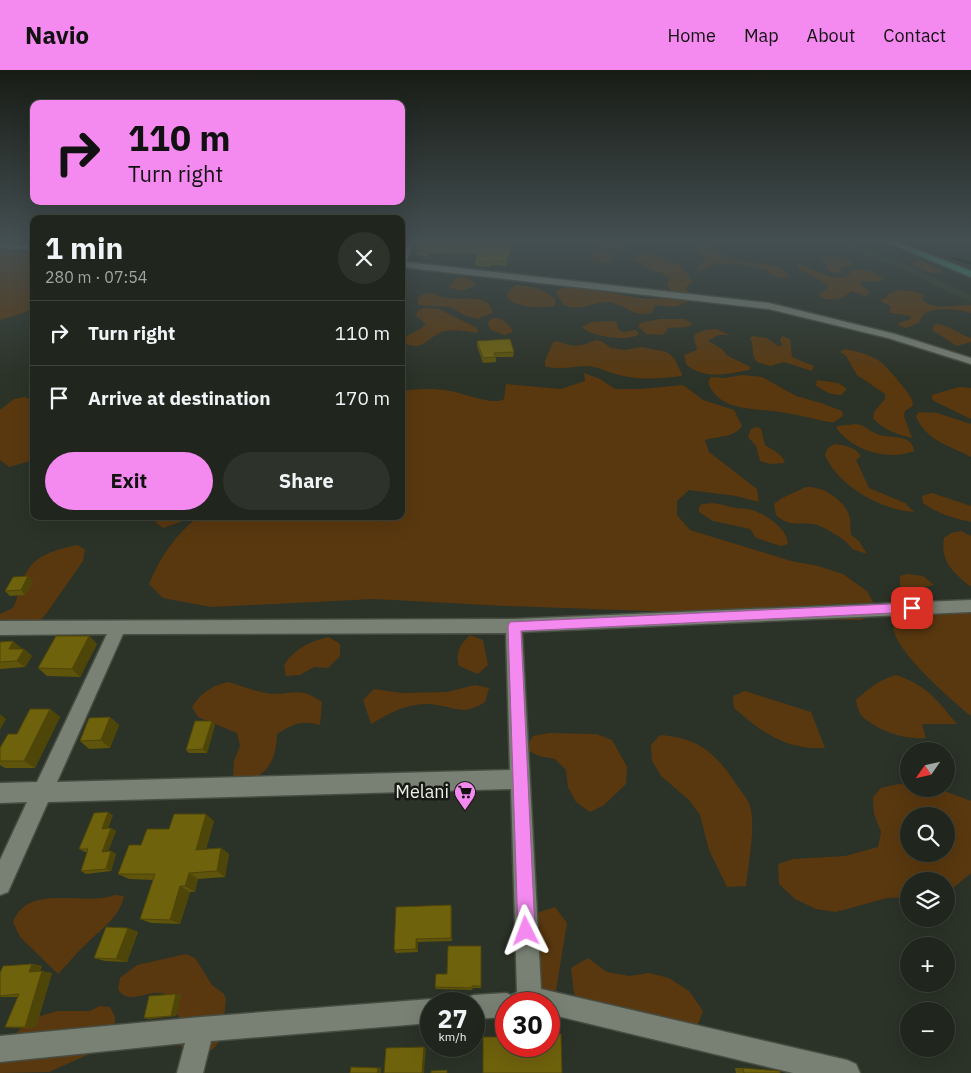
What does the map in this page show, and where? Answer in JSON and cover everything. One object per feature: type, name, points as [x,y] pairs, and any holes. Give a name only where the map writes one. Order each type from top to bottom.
[{"type":"street","points":[[601,287],[769,306],[850,325],[971,361]]},
{"type":"street","points":[[0,628],[514,626],[971,606]]},
{"type":"street","points":[[514,626],[520,779],[518,992]]},
{"type":"street","points":[[0,884],[118,628]]},
{"type":"street","points":[[0,793],[520,779]]},
{"type":"street","points":[[560,1005],[847,1073]]},
{"type":"street","points":[[0,1048],[200,1029],[420,1012]]},
{"type":"street","points":[[190,1073],[200,1029]]},
{"type":"shaded area","points":[[0,287],[30,287],[30,309],[0,320]]},
{"type":"shaded area","points":[[448,287],[472,287],[462,291]]},
{"type":"shaded area","points":[[514,287],[532,287],[547,293],[555,299],[555,306],[530,307],[517,304],[507,298],[508,291]]},
{"type":"shaded area","points":[[565,287],[584,288],[642,298],[693,302],[687,302],[675,307],[655,305],[652,313],[646,314],[640,314],[608,302],[574,308],[565,305],[556,293],[558,289]]},
{"type":"shaded area","points":[[668,287],[687,287],[685,288],[688,292],[682,294],[671,292]]},
{"type":"shaded area","points":[[828,287],[864,287],[870,293],[865,296],[852,291],[838,299],[822,298],[819,294]]},
{"type":"shaded area","points":[[939,287],[953,287],[971,295],[971,302]]},
{"type":"shaded area","points":[[898,290],[916,292],[925,296],[922,299],[933,305],[971,305],[971,313],[949,309],[934,310],[927,312],[919,323],[905,328],[897,324],[910,319],[911,316],[891,313],[889,311],[891,307],[879,300]]},
{"type":"shaded area","points":[[430,293],[446,298],[481,300],[491,306],[493,313],[480,319],[466,316],[450,307],[418,305],[418,299],[421,296]]},
{"type":"shaded area","points":[[424,308],[439,309],[477,328],[478,333],[449,330],[439,333],[420,345],[409,345],[405,344],[405,337],[426,325],[416,315],[418,311]]},
{"type":"shaded area","points":[[494,318],[506,322],[513,332],[505,335],[491,330],[488,324],[489,320]]},
{"type":"shaded area","points":[[660,319],[684,319],[693,324],[688,327],[668,328],[663,335],[646,334],[638,326],[640,323]]},
{"type":"shaded area","points":[[591,322],[616,322],[619,330],[623,332],[636,330],[639,334],[627,338],[601,336],[582,327]]},
{"type":"shaded area","points":[[935,324],[940,324],[971,338],[971,342],[957,346],[932,330]]},
{"type":"shaded area","points":[[716,329],[730,335],[718,335],[708,341],[722,349],[728,356],[749,366],[751,368],[749,370],[724,374],[708,374],[692,369],[686,364],[684,355],[697,350],[695,334],[704,330]]},
{"type":"shaded area","points":[[753,336],[767,338],[778,346],[783,346],[780,340],[782,336],[790,339],[792,357],[814,366],[812,371],[784,362],[770,366],[757,362],[750,338]]},
{"type":"shaded area","points":[[596,340],[611,348],[625,350],[641,347],[667,352],[674,358],[682,374],[681,376],[673,377],[639,378],[623,376],[588,366],[561,368],[545,366],[545,361],[553,342],[557,341],[576,346]]},
{"type":"shaded area","points":[[844,349],[862,353],[878,360],[904,387],[913,403],[905,411],[904,416],[912,438],[886,429],[873,418],[874,412],[885,399],[885,394],[857,375],[846,356],[840,352]]},
{"type":"shaded area","points":[[584,373],[600,379],[615,389],[641,389],[683,385],[703,400],[734,410],[742,426],[739,430],[730,435],[705,440],[709,452],[757,489],[759,502],[736,496],[689,490],[677,501],[677,515],[690,530],[791,561],[818,566],[843,574],[867,591],[878,611],[861,620],[779,619],[734,614],[374,599],[211,607],[163,598],[149,584],[158,565],[170,547],[183,530],[194,520],[405,520],[405,391],[444,390],[486,400],[499,401],[504,399],[506,384],[561,389],[585,381]]},
{"type":"shaded area","points":[[742,375],[762,377],[796,396],[842,411],[843,416],[834,422],[829,422],[786,413],[738,407],[720,399],[713,392],[708,382],[711,377],[725,378]]},
{"type":"shaded area","points":[[817,380],[838,383],[846,388],[846,390],[841,395],[831,393],[816,385]]},
{"type":"shaded area","points":[[959,387],[971,388],[971,419],[932,400],[932,395]]},
{"type":"shaded area","points":[[25,397],[30,399],[30,461],[9,467],[0,460],[0,410],[14,399]]},
{"type":"shaded area","points":[[919,412],[937,413],[971,424],[971,457],[932,437],[920,424],[916,416]]},
{"type":"shaded area","points":[[856,424],[877,434],[905,439],[913,445],[914,451],[893,455],[872,452],[853,443],[837,429],[837,426]]},
{"type":"shaded area","points":[[757,427],[761,429],[765,445],[780,455],[785,463],[770,464],[760,461],[756,446],[748,437],[751,429]]},
{"type":"shaded area","points":[[834,444],[849,447],[859,453],[861,456],[856,460],[869,488],[905,503],[914,512],[888,507],[850,486],[831,466],[825,455],[827,449]]},
{"type":"shaded area","points":[[806,487],[825,491],[842,504],[849,515],[851,535],[859,541],[867,554],[852,549],[841,538],[822,527],[813,524],[790,523],[776,515],[774,504],[782,498]]},
{"type":"shaded area","points":[[932,493],[971,506],[971,522],[946,515],[923,503],[922,496]]},
{"type":"shaded area","points":[[713,503],[761,513],[784,532],[788,544],[781,546],[756,538],[750,529],[713,521],[699,512],[699,507],[702,504]]},
{"type":"shaded area","points":[[153,520],[184,520],[183,521],[163,528]]},
{"type":"shaded area","points":[[961,531],[971,536],[971,587],[954,572],[944,554],[944,538],[951,533]]},
{"type":"shaded area","points":[[78,545],[85,550],[83,561],[46,614],[36,625],[0,632],[0,614],[13,608],[24,576],[29,568],[45,555]]},
{"type":"shaded area","points":[[907,574],[923,576],[934,585],[923,587],[917,605],[911,606],[901,593],[900,576]]},
{"type":"shaded area","points":[[898,609],[971,611],[971,716],[916,665],[898,642],[893,626],[894,617]]},
{"type":"shaded area","points":[[470,635],[483,640],[488,665],[478,674],[459,666],[459,649]]},
{"type":"shaded area","points":[[329,637],[340,644],[340,656],[328,668],[314,667],[300,675],[286,676],[284,665],[293,654],[309,643]]},
{"type":"shaded area","points":[[896,675],[907,679],[931,694],[957,724],[922,724],[926,738],[909,738],[883,730],[868,721],[861,715],[856,700],[884,679]]},
{"type":"shaded area","points":[[229,682],[266,693],[300,692],[322,702],[320,725],[297,724],[277,734],[275,752],[269,766],[259,776],[243,785],[233,777],[234,761],[240,746],[237,733],[198,717],[192,707],[199,697],[208,690]]},
{"type":"shaded area","points":[[475,685],[489,688],[485,702],[470,709],[464,710],[429,704],[413,705],[371,724],[363,700],[374,689],[402,693],[447,692]]},
{"type":"shaded area","points":[[745,691],[811,712],[825,748],[811,748],[787,743],[755,725],[734,708],[733,696]]},
{"type":"shaded area","points":[[549,733],[596,734],[612,740],[627,767],[626,784],[604,805],[590,812],[576,802],[568,787],[566,770],[555,759],[539,756],[525,749],[533,736]]},
{"type":"shaded area","points":[[660,735],[685,739],[713,755],[721,763],[747,800],[751,810],[752,827],[746,886],[727,887],[709,850],[700,815],[689,800],[661,776],[652,761],[651,745]]},
{"type":"shaded area","points":[[898,784],[900,784],[900,798],[955,798],[955,795],[971,801],[971,873],[955,886],[955,872],[900,872],[900,897],[887,898],[836,912],[816,909],[795,899],[779,884],[778,864],[793,859],[845,856],[878,847],[881,832],[874,814],[873,797],[881,788]]},
{"type":"shaded area","points":[[115,895],[124,896],[115,916],[58,974],[20,937],[13,922],[20,910],[31,903],[44,899],[88,899]]},
{"type":"shaded area","points":[[555,907],[567,923],[556,992],[540,992],[531,981],[529,934],[537,913]]},
{"type":"shaded area","points":[[186,954],[195,958],[212,985],[224,994],[226,1000],[221,1035],[212,1050],[204,1053],[178,1045],[181,1026],[174,1006],[167,995],[154,993],[128,997],[118,989],[120,978],[137,965]]},
{"type":"shaded area","points":[[588,958],[607,972],[629,976],[649,973],[669,978],[689,991],[703,1011],[695,1032],[627,1031],[606,1028],[587,1013],[574,993],[571,968]]},
{"type":"shaded area","points":[[100,1006],[110,1007],[115,1017],[114,1043],[49,1072],[0,1073],[0,1057],[11,1039],[23,1026],[34,1018],[57,1011],[90,1011]]},
{"type":"building","points":[[510,339],[514,352],[494,353],[496,357],[483,358],[477,341]]},
{"type":"building","points":[[28,576],[21,590],[5,591],[13,577]]},
{"type":"building","points":[[56,636],[89,636],[72,669],[38,668]]},
{"type":"building","points":[[13,641],[9,649],[24,649],[17,661],[0,662],[0,642]]},
{"type":"building","points":[[30,709],[50,709],[24,761],[0,761],[0,748],[8,734],[17,734]]},
{"type":"building","points":[[110,717],[101,740],[80,741],[89,718]]},
{"type":"building","points":[[195,721],[212,721],[203,749],[186,750]]},
{"type":"building","points":[[108,812],[102,829],[111,828],[102,852],[111,851],[106,869],[81,871],[88,849],[79,849],[94,813]]},
{"type":"building","points":[[174,814],[206,814],[196,850],[221,848],[217,871],[189,873],[185,886],[180,886],[170,920],[140,919],[155,874],[118,874],[129,845],[141,845],[147,829],[169,829]]},
{"type":"building","points":[[451,905],[451,938],[416,939],[416,949],[394,950],[396,907]]},
{"type":"building","points":[[106,927],[128,928],[116,959],[94,958]]},
{"type":"building","points":[[448,946],[481,946],[481,986],[472,986],[472,988],[435,987],[436,974],[447,974]]},
{"type":"building","points":[[32,964],[29,972],[42,971],[25,1027],[5,1027],[19,994],[0,996],[0,973],[3,966]]},
{"type":"building","points":[[176,994],[171,1016],[144,1018],[149,996]]},
{"type":"building","points":[[561,1034],[562,1073],[483,1073],[485,1037],[495,1037],[495,1057],[560,1057]]},
{"type":"building","points":[[420,1047],[420,1057],[423,1057],[422,1073],[384,1073],[386,1048]]},
{"type":"building","points":[[351,1067],[378,1068],[377,1073],[350,1073]]},
{"type":"building","points":[[743,1068],[780,1071],[780,1073],[744,1073]]},
{"type":"building","points":[[447,1070],[447,1073],[431,1073],[431,1071]]},
{"type":"place","name":"Melani","points":[[465,811]]},
{"type":"route","points":[[526,931],[514,626],[912,608]]}]
